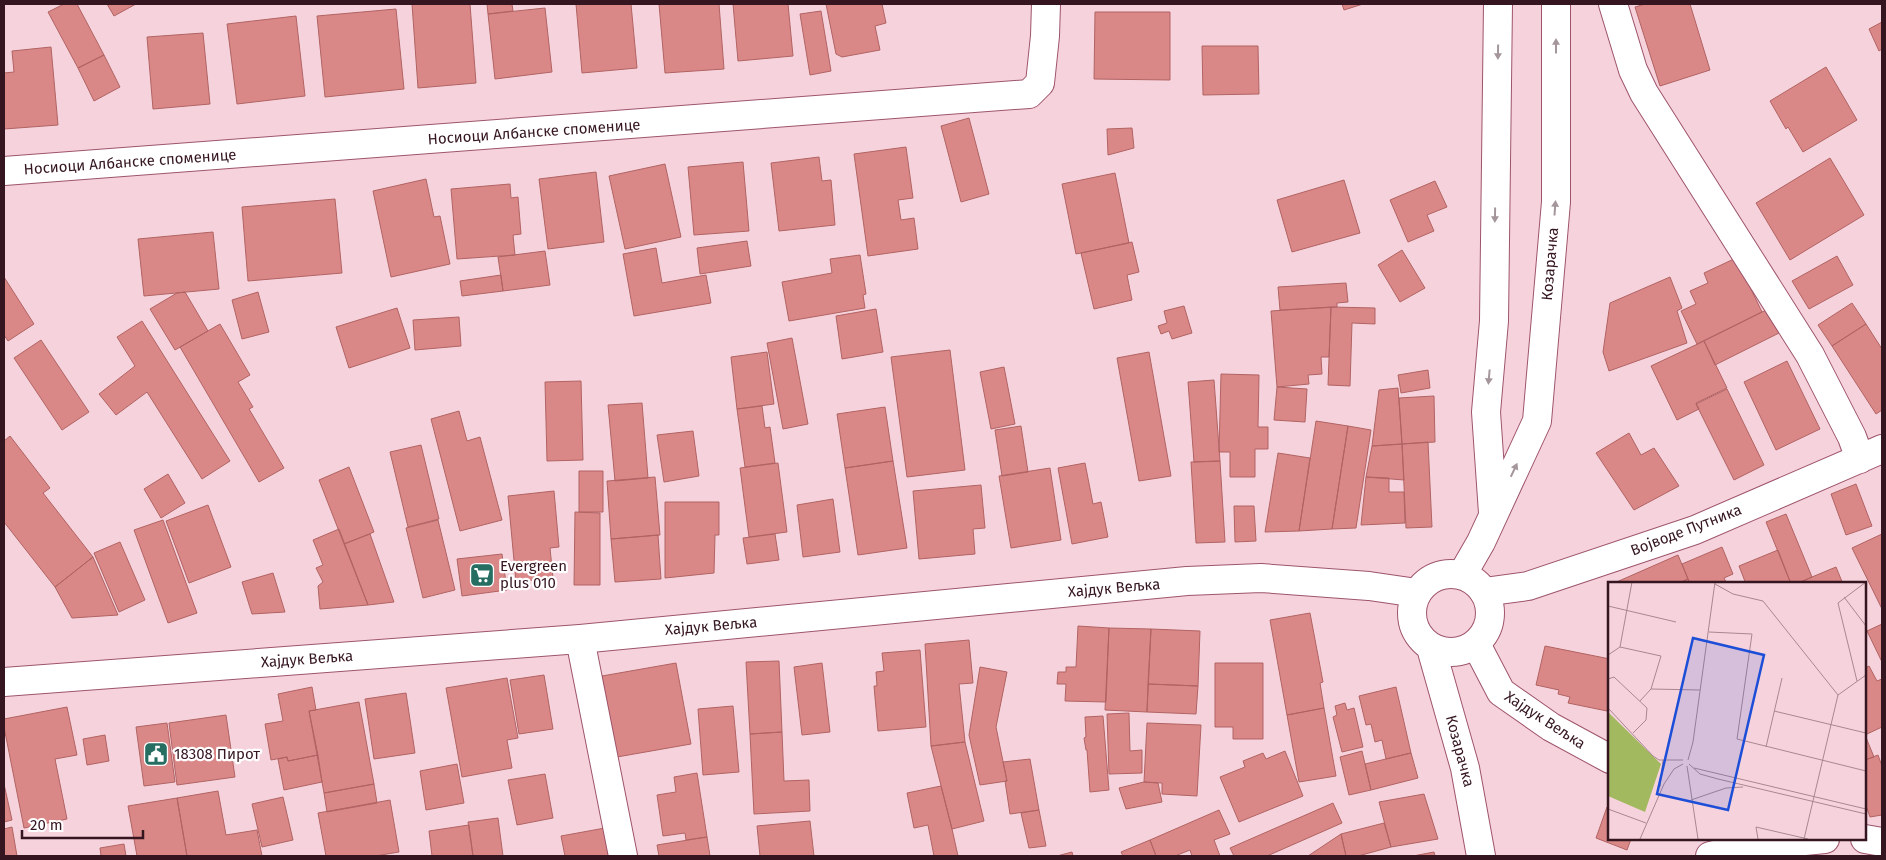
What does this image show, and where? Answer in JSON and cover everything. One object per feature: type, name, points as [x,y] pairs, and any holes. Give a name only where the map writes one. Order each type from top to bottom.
[{"type":"street","name":"Носиоци Албанске споменице","points":[[4,171],[1017,96],[1029,94],[1040,83],[1043,64],[1046,4]]},
{"type":"street","name":"Козарачка","points":[[1494,514],[1486,412],[1494,321],[1498,4]]},
{"type":"street","name":"Козарачка","points":[[1462,574],[1481,542],[1537,421],[1556,202],[1556,4]]},
{"type":"street","points":[[1613,4],[1633,70],[1644,92],[1810,355],[1852,437],[1871,454]]},
{"type":"street","name":"Војводе Путника","points":[[1484,592],[1528,586],[1695,530],[1871,454]]},
{"type":"street","points":[[1449,573],[1462,574],[1471,578],[1484,592],[1489,603],[1490,614],[1483,636],[1476,644],[1465,650],[1442,652],[1431,648],[1418,634],[1411,617],[1412,604],[1417,592],[1425,582],[1436,576],[1449,573]]},
{"type":"street","name":"Хајдук Вељка","points":[[4,682],[580,639],[1187,580],[1261,578],[1369,586],[1417,592]]},
{"type":"street","points":[[580,639],[623,856]]},
{"type":"street","name":"Хајдук Вељка","points":[[1476,644],[1500,692],[1551,727],[1608,758]]},
{"type":"street","name":"Козарачка","points":[[1431,648],[1465,768],[1481,856]]},
{"type":"street","points":[[1866,839],[1882,842]]},
{"type":"street","points":[[1710,856],[1727,849],[1814,840]]},
{"type":"building","points":[[64,4],[77,4],[104,55],[78,68],[48,12]]},
{"type":"building","points":[[107,4],[136,4],[114,16]]},
{"type":"building","points":[[412,4],[470,4],[476,83],[418,88]]},
{"type":"building","points":[[487,4],[512,4],[513,11],[488,14]]},
{"type":"building","points":[[576,4],[631,4],[637,68],[582,73]]},
{"type":"building","points":[[659,4],[719,4],[724,69],[665,73]]},
{"type":"building","points":[[733,4],[788,4],[793,56],[738,61]]},
{"type":"building","points":[[826,4],[882,4],[886,23],[875,26],[880,50],[842,57],[836,54]]},
{"type":"building","points":[[1342,4],[1363,4],[1344,10]]},
{"type":"building","points":[[1645,4],[1690,4],[1710,70],[1660,86],[1635,7]]},
{"type":"building","points":[[545,8],[552,72],[495,79],[488,14]]},
{"type":"building","points":[[396,9],[404,89],[325,97],[317,16]]},
{"type":"building","points":[[821,11],[831,71],[810,75],[800,14]]},
{"type":"building","points":[[1095,12],[1170,12],[1170,80],[1094,79]]},
{"type":"building","points":[[296,16],[305,96],[237,104],[227,24]]},
{"type":"building","points":[[1882,22],[1882,49],[1879,51],[1869,29]]},
{"type":"building","points":[[203,33],[210,104],[153,109],[147,37]]},
{"type":"building","points":[[1202,46],[1258,46],[1259,94],[1203,95]]},
{"type":"building","points":[[51,47],[58,125],[4,129],[4,73],[14,72],[12,51]]},
{"type":"building","points":[[104,55],[120,87],[94,101],[78,68]]},
{"type":"building","points":[[1826,67],[1857,120],[1803,152],[1788,127],[1786,129],[1770,101]]},
{"type":"building","points":[[969,118],[989,194],[961,202],[941,126]]},
{"type":"building","points":[[1132,128],[1134,148],[1108,155],[1107,129]]},
{"type":"building","points":[[906,147],[913,198],[898,200],[901,220],[914,218],[918,249],[868,256],[854,154]]},
{"type":"building","points":[[819,157],[822,181],[831,180],[835,225],[779,231],[771,163]]},
{"type":"building","points":[[1830,158],[1864,215],[1790,260],[1756,203]]},
{"type":"building","points":[[743,162],[749,231],[694,235],[688,167]]},
{"type":"building","points":[[665,164],[681,237],[625,249],[609,176]]},
{"type":"building","points":[[596,172],[604,242],[548,249],[539,179]]},
{"type":"building","points":[[1115,173],[1129,243],[1076,254],[1062,184]]},
{"type":"building","points":[[426,179],[434,217],[440,216],[450,264],[391,277],[373,191]]},
{"type":"building","points":[[1344,180],[1360,233],[1292,252],[1277,200]]},
{"type":"building","points":[[1435,181],[1447,207],[1427,215],[1434,231],[1408,242],[1390,200]]},
{"type":"building","points":[[510,184],[511,198],[518,197],[521,234],[513,235],[515,255],[457,259],[451,189]]},
{"type":"building","points":[[335,199],[342,273],[248,281],[242,207]]},
{"type":"building","points":[[213,232],[219,289],[144,296],[138,239]]},
{"type":"building","points":[[747,241],[751,266],[700,274],[697,248]]},
{"type":"building","points":[[1132,242],[1139,272],[1127,275],[1132,300],[1094,309],[1081,253]]},
{"type":"building","points":[[656,248],[662,283],[706,275],[711,303],[634,316],[623,254]]},
{"type":"building","points":[[1402,250],[1425,288],[1400,302],[1378,265]]},
{"type":"building","points":[[545,251],[550,285],[503,291],[498,257]]},
{"type":"building","points":[[860,255],[866,294],[863,295],[865,308],[789,321],[782,282],[832,273],[830,259]]},
{"type":"building","points":[[1837,256],[1853,285],[1809,309],[1792,281]]},
{"type":"building","points":[[1736,258],[1762,312],[1697,344],[1681,311],[1696,304],[1690,291],[1708,283],[1704,273]]},
{"type":"building","points":[[501,275],[503,291],[462,296],[460,281]]},
{"type":"building","points":[[4,277],[34,324],[8,341],[4,335]]},
{"type":"building","points":[[1670,277],[1682,308],[1677,311],[1687,343],[1609,371],[1603,352],[1610,303]]},
{"type":"building","points":[[1346,283],[1348,302],[1337,303],[1337,307],[1280,310],[1278,287]]},
{"type":"building","points":[[185,292],[208,331],[175,350],[150,309],[177,293]]},
{"type":"building","points":[[258,292],[269,332],[242,339],[232,300]]},
{"type":"building","points":[[1852,303],[1866,324],[1832,346],[1818,325]]},
{"type":"building","points":[[1184,306],[1192,333],[1172,339],[1169,331],[1161,334],[1158,326],[1167,323],[1164,311]]},
{"type":"building","points":[[1331,307],[1375,308],[1375,324],[1352,323],[1350,386],[1328,385]]},
{"type":"building","points":[[1331,307],[1329,357],[1321,357],[1322,374],[1308,375],[1309,384],[1277,387],[1271,311]]},
{"type":"building","points":[[397,308],[410,348],[349,368],[336,327]]},
{"type":"building","points":[[876,309],[883,352],[842,359],[836,316]]},
{"type":"building","points":[[1768,309],[1779,333],[1715,365],[1704,341]]},
{"type":"building","points":[[459,317],[461,346],[415,350],[413,320]]},
{"type":"building","points":[[142,321],[230,461],[202,479],[147,392],[116,415],[99,394],[135,366],[117,337]]},
{"type":"building","points":[[220,324],[250,375],[238,382],[253,407],[249,409],[284,468],[259,482],[180,347]]},
{"type":"building","points":[[1866,324],[1882,349],[1882,410],[1876,414],[1832,346]]},
{"type":"building","points":[[792,338],[808,424],[783,429],[767,343]]},
{"type":"building","points":[[41,340],[89,412],[62,430],[14,358]]},
{"type":"building","points":[[1704,341],[1727,388],[1696,403],[1699,409],[1677,420],[1651,366]]},
{"type":"building","points":[[950,350],[965,470],[907,477],[891,357]]},
{"type":"building","points":[[767,352],[774,404],[737,409],[731,357]]},
{"type":"building","points":[[1149,352],[1171,476],[1139,481],[1117,358]]},
{"type":"building","points":[[1787,361],[1820,429],[1776,450],[1744,382]]},
{"type":"building","points":[[1004,367],[1015,424],[991,429],[980,372]]},
{"type":"building","points":[[1428,370],[1430,388],[1401,393],[1398,375]]},
{"type":"building","points":[[1221,374],[1259,375],[1258,427],[1268,427],[1268,449],[1255,449],[1255,477],[1230,477],[1230,452],[1219,452]]},
{"type":"building","points":[[1214,380],[1220,461],[1194,462],[1188,382]]},
{"type":"building","points":[[581,381],[583,460],[547,461],[545,382]]},
{"type":"building","points":[[1277,387],[1307,389],[1305,422],[1274,420]]},
{"type":"building","points":[[1398,388],[1402,444],[1372,446],[1379,390]]},
{"type":"building","points":[[1727,389],[1764,465],[1734,480],[1696,404]]},
{"type":"building","points":[[1434,396],[1435,442],[1402,444],[1399,398]]},
{"type":"building","points":[[642,403],[648,478],[615,481],[608,405]]},
{"type":"building","points":[[762,406],[765,428],[770,427],[775,463],[745,467],[737,409]]},
{"type":"building","points":[[885,407],[893,461],[845,468],[837,414]]},
{"type":"building","points":[[459,411],[467,441],[480,437],[502,520],[460,531],[431,419]]},
{"type":"building","points":[[1316,421],[1348,426],[1332,529],[1299,531]]},
{"type":"building","points":[[1021,426],[1028,472],[1002,476],[995,430]]},
{"type":"building","points":[[1348,426],[1371,430],[1356,528],[1332,529]]},
{"type":"building","points":[[693,431],[699,476],[664,482],[657,435]]},
{"type":"building","points":[[1629,433],[1641,455],[1654,448],[1679,486],[1634,510],[1596,453]]},
{"type":"building","points":[[10,436],[50,488],[43,493],[93,557],[55,587],[4,522],[4,441]]},
{"type":"building","points":[[1428,442],[1432,527],[1406,528],[1402,444]]},
{"type":"building","points":[[1402,444],[1404,480],[1366,477],[1372,446]]},
{"type":"building","points":[[421,445],[439,519],[408,527],[390,452]]},
{"type":"building","points":[[1278,453],[1310,458],[1299,531],[1265,532]]},
{"type":"building","points":[[893,461],[907,548],[858,555],[845,468]]},
{"type":"building","points":[[1220,461],[1225,542],[1196,543],[1191,462]]},
{"type":"building","points":[[778,463],[787,532],[749,537],[740,468]]},
{"type":"building","points":[[1085,463],[1093,504],[1101,502],[1108,537],[1072,544],[1058,468]]},
{"type":"building","points":[[349,467],[374,532],[344,544],[319,480]]},
{"type":"building","points":[[1050,468],[1061,540],[1011,548],[999,476]]},
{"type":"building","points":[[579,471],[603,471],[603,512],[579,512]]},
{"type":"building","points":[[168,474],[185,503],[161,518],[144,489]]},
{"type":"building","points":[[655,477],[660,535],[611,539],[607,481]]},
{"type":"building","points":[[1366,477],[1389,478],[1389,492],[1404,492],[1405,523],[1361,525]]},
{"type":"building","points":[[1856,484],[1872,526],[1846,535],[1831,494]]},
{"type":"building","points":[[981,485],[985,528],[973,529],[975,554],[919,559],[913,491]]},
{"type":"building","points":[[554,491],[559,547],[550,548],[553,578],[516,582],[508,496]]},
{"type":"building","points":[[833,499],[840,552],[803,557],[797,505]]},
{"type":"building","points":[[665,502],[719,502],[719,535],[715,535],[714,573],[665,578]]},
{"type":"building","points":[[208,505],[231,567],[189,583],[166,521]]},
{"type":"building","points":[[1234,506],[1254,506],[1256,541],[1235,542]]},
{"type":"building","points":[[575,512],[600,513],[600,585],[574,585]]},
{"type":"building","points":[[1786,514],[1812,577],[1801,582],[1790,582],[1766,522]]},
{"type":"building","points":[[163,520],[197,613],[168,623],[134,530]]},
{"type":"building","points":[[438,520],[455,590],[423,598],[406,528]]},
{"type":"building","points":[[339,529],[368,605],[320,609],[318,586],[323,582],[316,568],[323,565],[313,540]]},
{"type":"building","points":[[370,534],[394,602],[368,605],[344,544]]},
{"type":"building","points":[[775,534],[779,560],[747,564],[743,538]]},
{"type":"building","points":[[1882,534],[1882,609],[1852,548]]},
{"type":"building","points":[[658,535],[661,579],[615,582],[611,539]]},
{"type":"building","points":[[120,542],[145,600],[119,612],[94,553]]},
{"type":"building","points":[[1722,547],[1733,574],[1724,578],[1726,582],[1689,582],[1682,564]]},
{"type":"building","points":[[1778,550],[1790,582],[1745,582],[1739,566]]},
{"type":"building","name":"Evergreen plus 010","points":[[502,554],[507,590],[462,596],[457,559]]},
{"type":"building","points":[[1678,555],[1688,579],[1681,582],[1617,582]]},
{"type":"building","points":[[93,557],[118,615],[72,618],[55,587]]},
{"type":"building","points":[[1836,567],[1842,582],[1801,582]]},
{"type":"building","points":[[273,573],[285,612],[252,614],[242,582]]},
{"type":"building","points":[[1310,613],[1323,682],[1320,683],[1324,708],[1287,715],[1270,620]]},
{"type":"building","points":[[1882,624],[1882,662],[1867,631]]},
{"type":"building","points":[[1078,626],[1109,628],[1106,702],[1065,701],[1066,684],[1057,684],[1058,672],[1066,672],[1066,667],[1076,667]]},
{"type":"building","points":[[1109,628],[1151,629],[1147,712],[1105,710]]},
{"type":"building","points":[[1151,629],[1200,631],[1198,686],[1148,684]]},
{"type":"building","points":[[969,640],[973,683],[959,684],[965,742],[931,746],[925,644]]},
{"type":"building","points":[[1545,646],[1608,659],[1607,711],[1568,703],[1570,697],[1558,694],[1559,690],[1536,685]]},
{"type":"building","points":[[920,650],[926,727],[878,731],[874,686],[877,686],[876,672],[884,671],[882,653]]},
{"type":"building","points":[[779,661],[782,732],[750,734],[746,662]]},
{"type":"building","points":[[676,663],[691,744],[617,757],[602,676]]},
{"type":"building","points":[[822,663],[830,732],[802,735],[794,667]]},
{"type":"building","points":[[1215,663],[1263,663],[1263,739],[1233,739],[1233,727],[1215,727]]},
{"type":"building","points":[[1869,666],[1877,681],[1882,679],[1882,727],[1866,735],[1866,668]]},
{"type":"building","points":[[980,667],[1007,672],[996,727],[1007,781],[980,785],[969,735]]},
{"type":"building","points":[[544,675],[553,729],[519,734],[510,680]]},
{"type":"building","points":[[507,678],[518,738],[507,740],[512,768],[462,777],[446,688]]},
{"type":"building","points":[[1148,684],[1198,686],[1196,714],[1147,712]]},
{"type":"building","points":[[312,687],[316,710],[309,711],[318,755],[288,761],[287,757],[271,760],[265,724],[283,721],[278,694]]},
{"type":"building","points":[[1396,687],[1411,753],[1386,759],[1382,740],[1375,742],[1371,724],[1366,725],[1359,696]]},
{"type":"building","points":[[406,693],[415,753],[374,759],[365,699]]},
{"type":"building","points":[[359,702],[374,784],[324,793],[309,711]]},
{"type":"building","points":[[1345,703],[1347,710],[1354,708],[1363,747],[1342,752],[1333,717],[1337,715],[1335,706]]},
{"type":"building","points":[[733,706],[739,772],[703,775],[698,709]]},
{"type":"building","points":[[67,707],[77,755],[55,759],[67,819],[24,828],[4,719]]},
{"type":"building","points":[[1324,708],[1336,776],[1299,782],[1287,715]]},
{"type":"building","points":[[1129,713],[1130,751],[1142,750],[1142,773],[1109,774],[1107,714]]},
{"type":"building","points":[[226,715],[235,777],[177,785],[169,723]]},
{"type":"building","points":[[1103,716],[1109,790],[1090,792],[1087,750],[1084,738],[1086,737],[1085,717]]},
{"type":"building","name":"18308 Пирот","points":[[167,723],[175,782],[144,786],[136,727]]},
{"type":"building","points":[[1147,723],[1201,725],[1197,796],[1162,794],[1162,783],[1144,782]]},
{"type":"building","points":[[782,732],[784,781],[809,780],[810,811],[754,814],[750,734]]},
{"type":"building","points":[[105,735],[109,761],[87,765],[83,739]]},
{"type":"building","points":[[1866,737],[1874,757],[1866,760]]},
{"type":"building","points":[[965,742],[984,821],[952,829],[931,746]]},
{"type":"building","points":[[1285,751],[1303,796],[1239,822],[1220,777],[1245,767],[1243,761],[1263,753],[1266,759]]},
{"type":"building","points":[[1362,751],[1371,790],[1349,795],[1340,757]]},
{"type":"building","points":[[1411,753],[1418,778],[1371,790],[1365,764]]},
{"type":"building","points":[[318,755],[322,782],[284,790],[278,759],[287,757],[288,761]]},
{"type":"building","points":[[1878,755],[1882,766],[1882,815],[1870,817],[1866,806],[1866,760]]},
{"type":"building","points":[[1030,759],[1039,810],[1010,814],[1003,762]]},
{"type":"building","points":[[457,764],[464,803],[426,810],[420,771]]},
{"type":"building","points":[[697,773],[707,837],[686,840],[685,833],[663,836],[657,795],[676,792],[674,777]]},
{"type":"building","points":[[545,774],[553,818],[517,825],[508,780]]},
{"type":"building","points":[[1144,782],[1158,783],[1162,802],[1126,809],[1119,788]]},
{"type":"building","points":[[4,784],[12,820],[4,822]]},
{"type":"building","points":[[374,784],[377,803],[327,812],[324,793]]},
{"type":"building","points":[[941,786],[958,856],[934,856],[928,825],[914,828],[907,793]]},
{"type":"building","points":[[218,791],[226,835],[257,830],[262,856],[187,856],[177,798]]},
{"type":"building","points":[[1424,794],[1438,839],[1391,847],[1379,802]]},
{"type":"building","points":[[283,797],[293,840],[262,847],[252,804]]},
{"type":"building","points":[[177,798],[187,856],[137,856],[128,806]]},
{"type":"building","points":[[390,800],[399,852],[375,856],[326,856],[318,813]]},
{"type":"building","points":[[1333,803],[1342,823],[1267,856],[1234,856],[1230,848]]},
{"type":"building","points":[[1607,807],[1608,840],[1631,840],[1627,850],[1596,838]]},
{"type":"building","points":[[1039,810],[1046,846],[1029,848],[1021,813]]},
{"type":"building","points":[[1219,810],[1230,834],[1214,840],[1220,856],[1192,856],[1190,850],[1175,856],[1156,856],[1150,840]]},
{"type":"building","points":[[498,818],[503,856],[473,856],[468,822]]},
{"type":"building","points":[[810,821],[814,856],[760,856],[757,826]]},
{"type":"building","points":[[1384,823],[1391,847],[1358,856],[1346,856],[1341,834]]},
{"type":"building","points":[[469,825],[473,856],[432,856],[429,831]]},
{"type":"building","points":[[12,827],[17,856],[4,856],[4,829]]},
{"type":"building","points":[[605,828],[611,856],[565,856],[561,836]]},
{"type":"building","points":[[1341,834],[1346,856],[1308,856]]},
{"type":"building","points":[[707,837],[710,856],[659,856],[657,845]]},
{"type":"building","points":[[1150,840],[1156,856],[1123,856],[1121,852]]},
{"type":"building","points":[[124,844],[126,856],[101,856],[100,848]]},
{"type":"building","points":[[1072,852],[1073,856],[1057,856]]},
{"type":"building","points":[[1434,852],[1435,856],[1413,856]]},
{"type":"place","name":"Evergreen plus 010","points":[[482,575]]},
{"type":"place","name":"18308 Пирот","points":[[156,754]]}]
